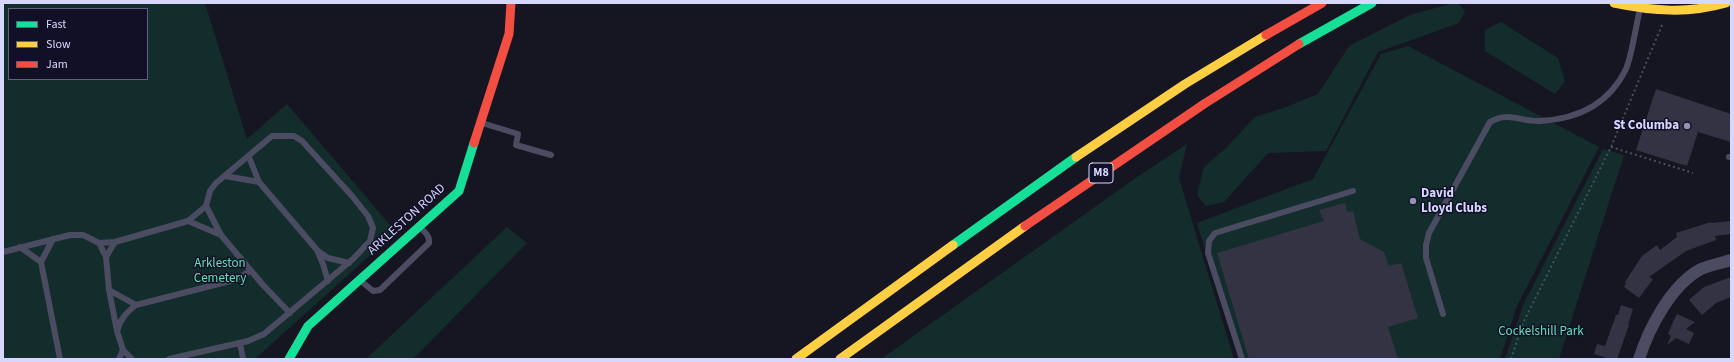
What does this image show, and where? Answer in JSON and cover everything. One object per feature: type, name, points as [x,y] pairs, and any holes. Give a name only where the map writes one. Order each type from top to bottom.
[{"type":"main road","name":"ARKLESTON ROAD","points":[[289,359],[308,326],[459,190],[510,34],[511,3]]},
{"type":"main road","name":"M8","points":[[796,359],[1016,199],[1116,129],[1164,97],[1322,3]]},
{"type":"main road","name":"M8","points":[[840,359],[1074,191],[1172,124],[1247,75],[1372,3]]},
{"type":"main road","points":[[1614,3],[1640,9],[1667,12],[1692,12],[1726,3]]},
{"type":"street","points":[[1639,359],[1646,337],[1674,291],[1701,269],[1731,260]]},
{"type":"lane","points":[[1443,314],[1426,258],[1426,246],[1430,233],[1490,122],[1500,117],[1513,117],[1538,121],[1560,119],[1581,113],[1614,90],[1627,68],[1640,9]]},
{"type":"lane","points":[[480,122],[518,134],[516,146],[551,155]]},
{"type":"lane","points":[[3,252],[70,235],[83,235],[99,243],[116,242],[188,221],[206,206],[210,192],[225,176],[272,136],[294,136],[307,146],[368,216],[373,228],[370,241],[349,263],[264,334],[240,343],[169,359]]},
{"type":"lane","points":[[249,157],[259,182],[317,250],[328,258],[349,263]]},
{"type":"lane","points":[[225,176],[259,182]]},
{"type":"lane","points":[[1242,359],[1208,253],[1209,241],[1215,234],[1352,191]]},
{"type":"lane","points":[[206,206],[221,235],[250,271],[290,312]]},
{"type":"lane","points":[[188,221],[221,235]]},
{"type":"lane","points":[[360,280],[373,291],[380,290],[429,243],[430,240],[428,236],[419,226]]},
{"type":"lane","points":[[53,239],[41,262],[60,359]]},
{"type":"lane","points":[[106,257],[116,242]]},
{"type":"lane","points":[[99,243],[106,257],[109,290],[117,331],[123,350],[132,359]]},
{"type":"lane","points":[[20,247],[41,262]]},
{"type":"lane","points":[[317,250],[328,281]]},
{"type":"lane","points":[[117,331],[119,324],[128,311],[136,305],[234,280],[250,271]]},
{"type":"lane","points":[[109,290],[136,305]]},
{"type":"lane","points":[[240,343],[243,359]]},
{"type":"lane","points":[[119,359],[123,350]]},
{"type":"path","points":[[1511,359],[1523,324],[1611,147],[1667,12]]},
{"type":"path","points":[[1611,147],[1693,173]]},
{"type":"green space","name":"Arkleston Cemetery","points":[[3,3],[205,3],[247,139],[287,104],[396,232],[256,358],[257,359],[3,359]]},
{"type":"green space","points":[[1453,3],[1458,3],[1465,11],[1459,23],[1378,52],[1326,151],[1268,153],[1224,202],[1206,206],[1197,195],[1204,167],[1226,148],[1255,117],[1286,107],[1318,94],[1349,46],[1410,15]]},
{"type":"green space","points":[[1501,22],[1558,58],[1565,82],[1555,94],[1485,51],[1485,30]]},
{"type":"green space","name":"David Lloyd Clubs","points":[[1408,46],[1599,147],[1517,306],[1500,359],[1239,359],[1197,223],[1313,179],[1381,54]]},
{"type":"green space","points":[[1187,144],[1179,178],[1234,359],[881,359],[1137,177]]},
{"type":"green space","name":"Cockelshill Park","points":[[1603,149],[1624,155],[1559,359],[1505,359],[1523,305]]},
{"type":"green space","points":[[507,227],[527,243],[413,359],[366,359]]},
{"type":"building","name":"St Columba","points":[[1656,89],[1731,114],[1731,142],[1698,132],[1687,166],[1636,150]]},
{"type":"building","points":[[1345,203],[1347,212],[1353,211],[1360,239],[1384,252],[1389,266],[1401,263],[1418,318],[1388,327],[1398,359],[1249,359],[1217,253],[1324,221],[1319,210]]},
{"type":"building","points":[[1731,221],[1731,234],[1715,236],[1716,240],[1686,251],[1649,277],[1653,279],[1639,298],[1624,287],[1625,282],[1642,256],[1657,245],[1660,250],[1677,237],[1676,233],[1711,222]]},
{"type":"building","points":[[1731,277],[1731,297],[1716,303],[1702,315],[1689,300],[1704,287]]},
{"type":"building","points":[[1621,305],[1633,309],[1617,359],[1610,359],[1594,354],[1597,344],[1605,346]]},
{"type":"building","points":[[1677,314],[1695,322],[1686,329],[1694,333],[1689,344],[1676,338],[1667,345],[1671,336],[1668,334]]},
{"type":"traffic: fast","points":[[1299,44],[1372,3]]},
{"type":"traffic: fast","points":[[289,359],[308,326],[459,191],[474,143]]},
{"type":"traffic: fast","points":[[953,245],[1076,157]]},
{"type":"traffic: slow","points":[[1614,3],[1643,8],[1670,10],[1698,9],[1726,3]]},
{"type":"traffic: slow","points":[[1076,157],[1185,84],[1266,35]]},
{"type":"traffic: slow","points":[[840,359],[1025,226]]},
{"type":"traffic: slow","points":[[796,359],[953,245]]},
{"type":"traffic: jam","points":[[474,143],[509,34],[511,3]]},
{"type":"traffic: jam","points":[[1266,35],[1322,3]]},
{"type":"traffic: jam","points":[[1025,226],[1204,104],[1299,44]]},
{"type":"place","name":"St Columba","points":[[1687,126]]},
{"type":"place","name":"David Lloyd Clubs","points":[[1413,201]]}]
